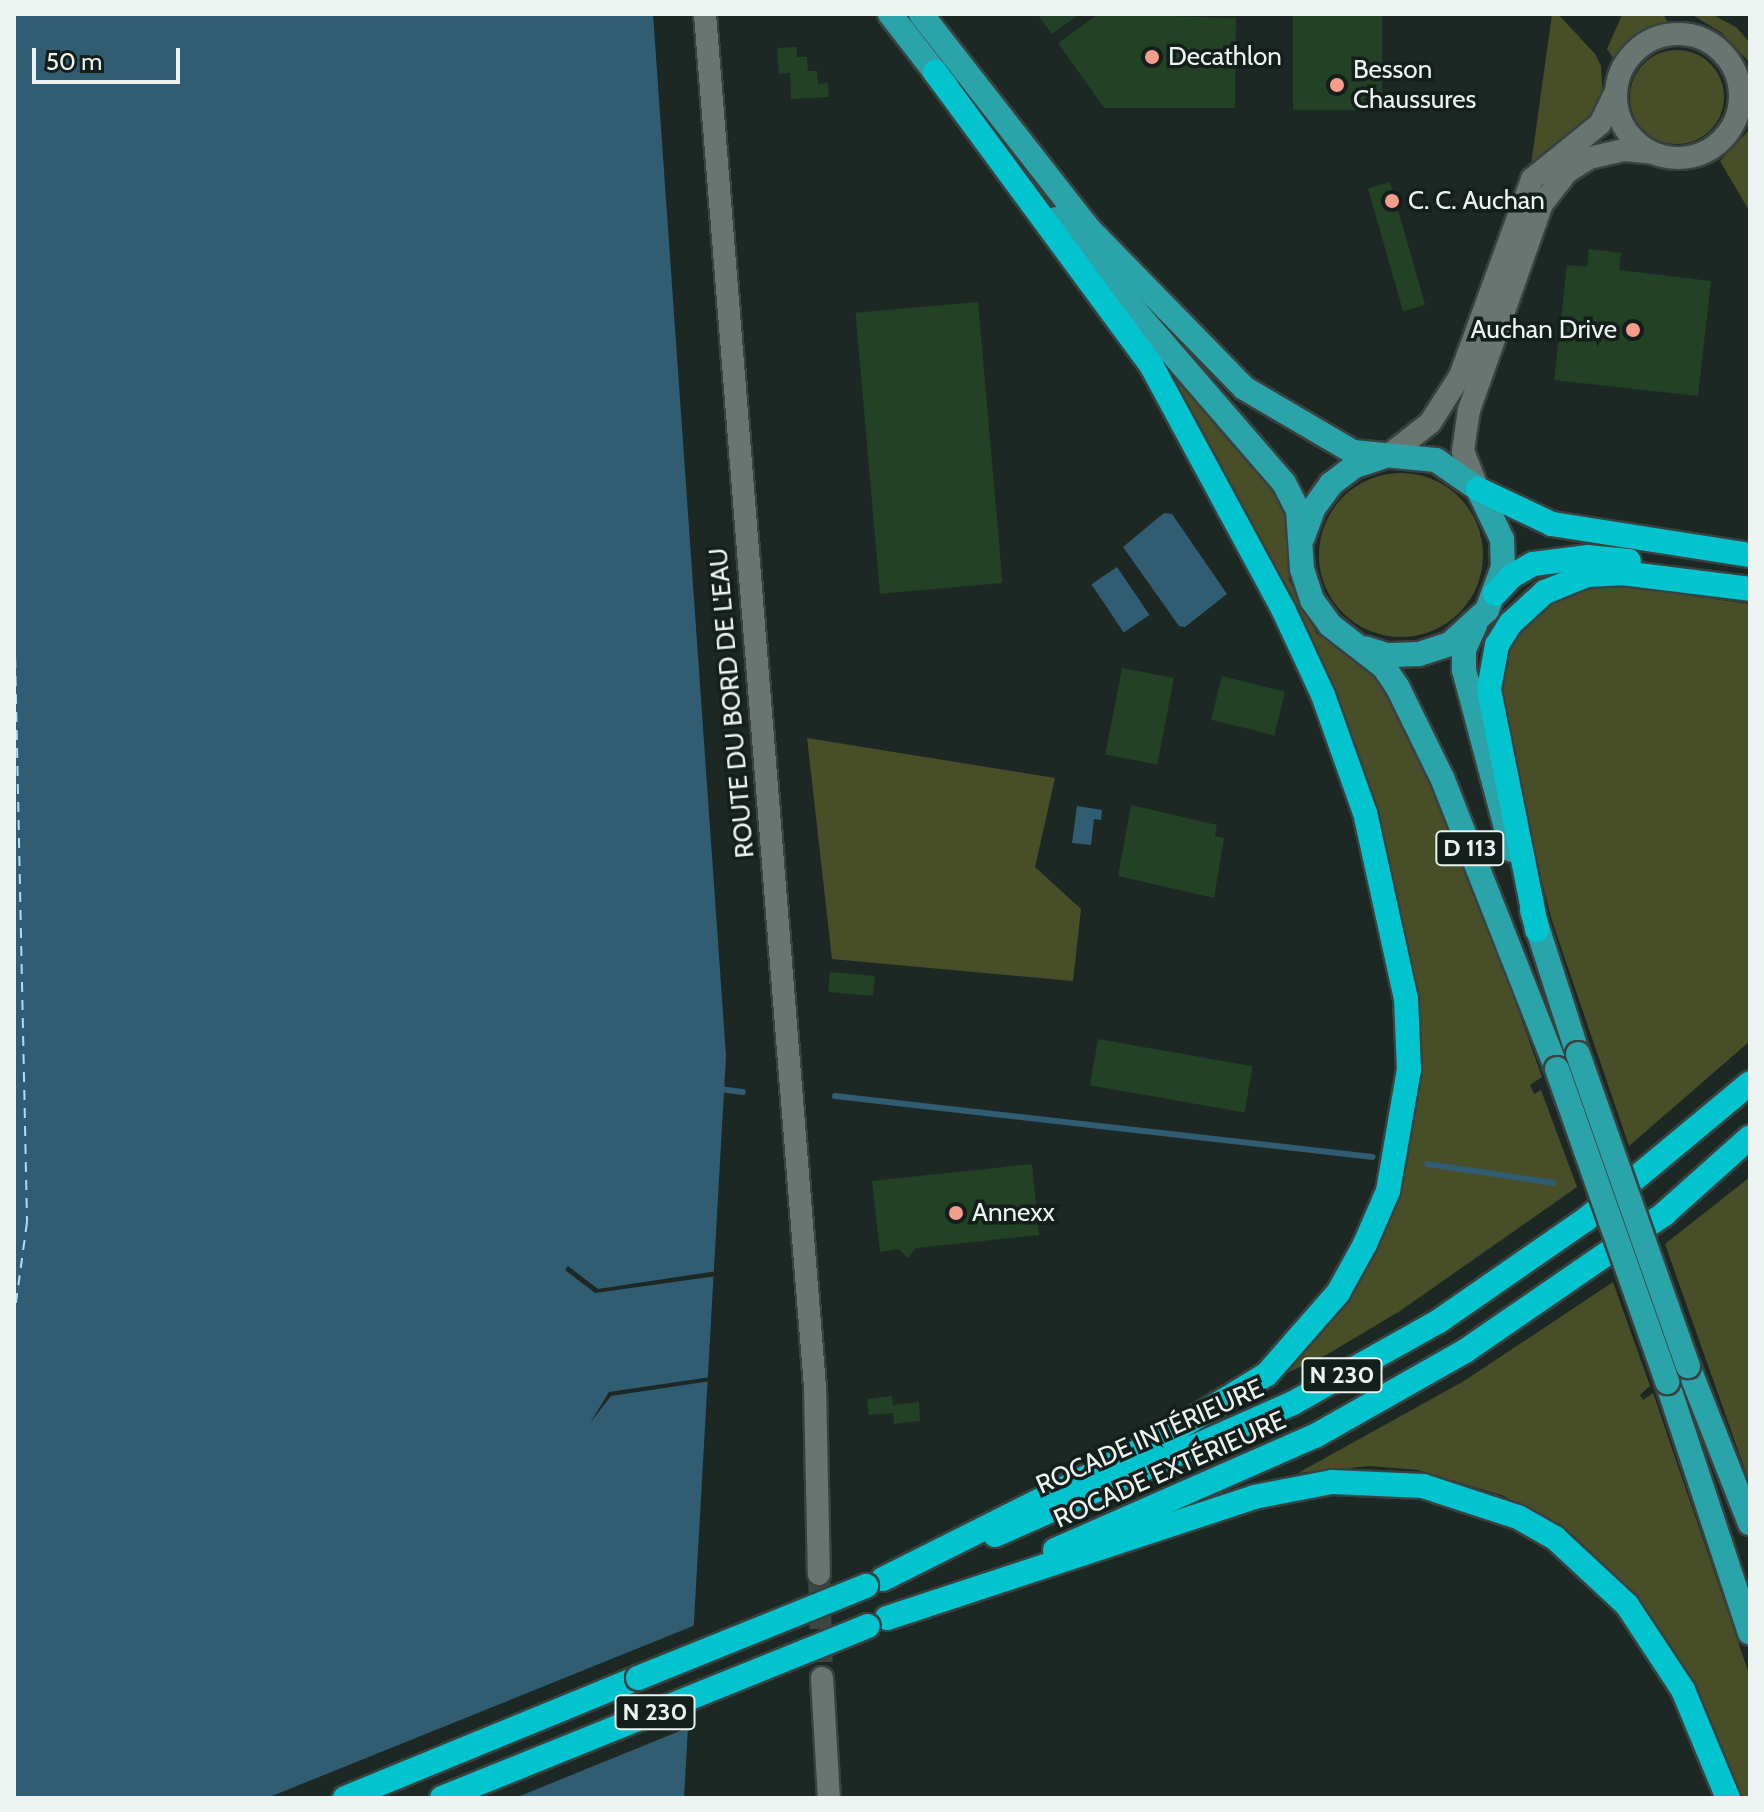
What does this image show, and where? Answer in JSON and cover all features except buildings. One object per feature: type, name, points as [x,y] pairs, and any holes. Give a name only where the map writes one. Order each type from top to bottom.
[{"type":"highway","points":[[875,1582],[1154,1443],[1267,1374],[1338,1293],[1365,1244],[1388,1191],[1409,1070],[1401,971],[1365,813],[1323,695],[1283,609],[1151,365],[935,72]]},
{"type":"highway","points":[[1478,489],[1552,524],[1750,555]]},
{"type":"highway","points":[[1495,594],[1512,576],[1533,564],[1587,557],[1750,586]]},
{"type":"highway","points":[[1537,930],[1489,689],[1497,645],[1511,623],[1545,592],[1587,575],[1622,573],[1750,586]]},
{"type":"highway","points":[[1656,1163],[1750,1063]]},
{"type":"highway","name":"ROCADE INTÉRIEURE","points":[[875,1582],[1075,1503],[1293,1403],[1439,1321],[1585,1220],[1750,1083]]},
{"type":"highway","name":"ROCADE EXTÉRIEURE","points":[[877,1622],[1141,1516],[1315,1436],[1465,1351],[1664,1214],[1750,1137]]},
{"type":"highway","points":[[1664,1214],[1750,1159]]},
{"type":"highway","points":[[877,1622],[1254,1497],[1332,1482],[1423,1486],[1518,1517],[1555,1538],[1627,1605],[1683,1690],[1728,1798]]},
{"type":"highway","name":"N 230","points":[[345,1798],[875,1582]]},
{"type":"highway","name":"N 230","points":[[442,1798],[877,1622]]},
{"type":"main road","points":[[890,14],[1119,296],[1274,467],[1298,510],[1303,538],[1302,569],[1312,600],[1330,625],[1356,644],[1386,655],[1419,654],[1450,644],[1475,625],[1495,594],[1502,539],[1478,489],[1436,460],[1386,456],[1331,443],[1257,397],[1209,356],[1088,228],[921,14]]},
{"type":"main road","points":[[1303,538],[1313,509],[1331,484],[1355,466],[1386,456]]},
{"type":"main road","name":"D 113","points":[[1475,625],[1464,660],[1474,720],[1537,930],[1688,1366],[1750,1523]]},
{"type":"main road","name":"D 113","points":[[1356,644],[1384,667],[1422,734],[1557,1069],[1667,1382],[1750,1633]]},
{"type":"street","name":"ROUTE DU BORD DE L'EAU","points":[[705,14],[815,1388],[819,1574]]},
{"type":"street","points":[[1386,456],[1430,423],[1460,376],[1532,179],[1600,124],[1634,53],[1666,36],[1703,40],[1750,84]]},
{"type":"street","points":[[1728,133],[1740,101],[1733,67]]},
{"type":"street","points":[[1616,91],[1623,126],[1653,153]]},
{"type":"street","points":[[1478,489],[1463,451],[1469,410],[1542,204],[1567,172],[1589,158],[1625,150],[1695,156],[1728,133],[1750,123]]},
{"type":"street","points":[[822,1678],[829,1798]]},
{"type":"green space","points":[[1552,14],[1558,14],[1595,54],[1601,66],[1603,99],[1600,111],[1531,165]]},
{"type":"green space","points":[[1663,14],[1668,22],[1640,31],[1613,58],[1607,49],[1622,15]]},
{"type":"green space","points":[[1691,14],[1711,14],[1736,27],[1750,43],[1750,63],[1722,33]]},
{"type":"green space","points":[[1677,50],[1695,54],[1710,64],[1720,79],[1724,97],[1720,115],[1710,130],[1695,140],[1677,144],[1659,140],[1644,130],[1634,115],[1630,97],[1634,79],[1644,64],[1659,54]]},
{"type":"green space","points":[[1750,129],[1750,212],[1720,161]]},
{"type":"green space","points":[[1163,358],[1286,504],[1289,580],[1317,634],[1368,665],[1380,679],[1433,790],[1497,951],[1542,1077],[1530,1085],[1534,1094],[1541,1090],[1577,1187],[1400,1311],[1326,1355],[1274,1379],[1337,1313],[1382,1232],[1403,1172],[1415,1105],[1419,1036],[1410,961],[1384,844],[1321,664]]},
{"type":"green space","points":[[1401,473],[1432,479],[1459,497],[1477,524],[1483,555],[1477,586],[1459,613],[1432,631],[1401,637],[1370,631],[1343,613],[1325,586],[1319,555],[1325,524],[1343,497],[1370,479]]},
{"type":"green space","points":[[1603,584],[1750,604],[1750,1041],[1629,1146],[1552,921],[1499,713],[1500,653],[1520,623],[1559,591]]},
{"type":"green space","points":[[807,738],[1055,778],[1035,867],[1081,909],[1073,981],[832,959]]},
{"type":"green space","points":[[1750,1177],[1750,1484],[1665,1244]]},
{"type":"green space","points":[[1613,1282],[1650,1386],[1640,1395],[1643,1400],[1653,1393],[1750,1677],[1750,1798],[1740,1798],[1692,1678],[1661,1630],[1629,1588],[1568,1533],[1504,1496],[1418,1470],[1369,1466],[1298,1473],[1464,1381]]},
{"type":"water","points":[[14,14],[653,14],[726,1056],[684,1798],[14,1798]]},
{"type":"water","points":[[1164,513],[1172,514],[1227,594],[1185,627],[1179,626],[1123,547]]},
{"type":"water","points":[[1117,567],[1149,615],[1124,632],[1091,584]]},
{"type":"water","points":[[1077,806],[1102,810],[1101,820],[1094,819],[1091,845],[1072,843]]},
{"type":"pier","points":[[568,1266],[598,1289],[717,1271],[717,1276],[595,1293],[565,1270]]},
{"type":"pier","points":[[711,1377],[711,1381],[611,1396],[590,1423],[609,1392]]},
{"type":"pier","points":[[698,1624],[692,1726],[515,1798],[267,1798]]},
{"type":"waterway","points":[[719,1089],[743,1092]]},
{"type":"waterway","points":[[835,1096],[1373,1157]]},
{"type":"waterway","points":[[1427,1164],[1554,1183]]},
{"type":"ferry route","points":[[14,604],[27,1222],[14,1317]]},
{"type":"tunnel","points":[[819,1574],[822,1678]]},
{"type":"place","name":"Decathlon","points":[[1152,57]]},
{"type":"place","name":"Besson Chaussures","points":[[1337,85]]},
{"type":"place","name":"C. C. Auchan","points":[[1392,201]]},
{"type":"place","name":"Auchan Drive","points":[[1633,330]]},
{"type":"place","name":"Annexx","points":[[956,1213]]}]
